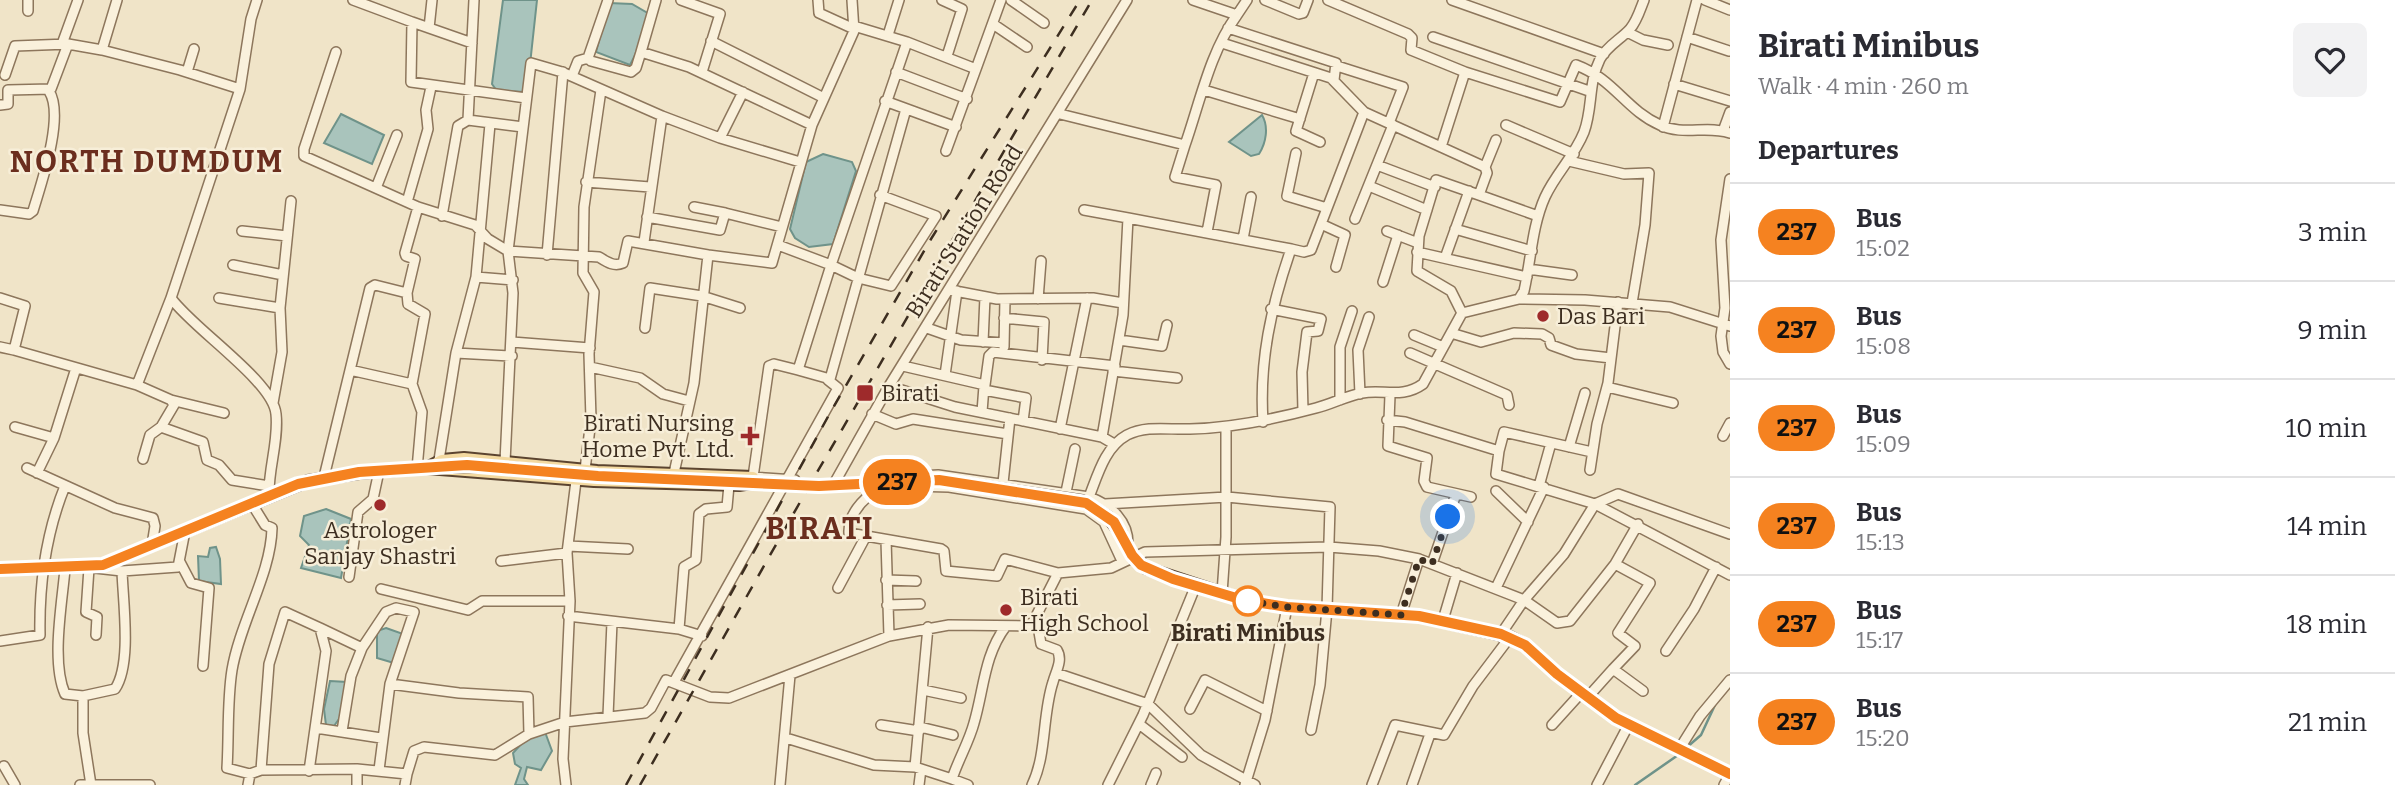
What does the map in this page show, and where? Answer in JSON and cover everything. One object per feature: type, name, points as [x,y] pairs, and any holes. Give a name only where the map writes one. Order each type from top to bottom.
[{"type":"main road","points":[[430,466],[464,458],[580,473],[674,473],[753,477],[751,483],[734,485],[580,473],[430,466]]},
{"type":"main road","points":[[0,569],[91,568],[252,504],[269,491],[324,477],[430,466],[484,466],[598,476],[819,486],[939,480],[1082,501],[1108,517],[1122,535],[1127,554],[1146,568],[1256,603],[1443,620],[1506,636],[1525,645],[1584,695],[1628,726],[1683,749],[1730,774]]},
{"type":"street","points":[[28,0],[28,11]]},
{"type":"street","points":[[0,211],[29,214],[33,212],[51,152],[54,102],[49,91],[78,0]]},
{"type":"street","points":[[102,50],[117,0]]},
{"type":"street","points":[[137,385],[171,298],[240,89],[251,19],[257,0]]},
{"type":"street","points":[[354,0],[472,43]]},
{"type":"street","points":[[429,28],[432,0]]},
{"type":"street","points":[[468,120],[474,0]]},
{"type":"street","points":[[587,58],[608,0]]},
{"type":"street","points":[[547,255],[568,74],[578,61],[587,58],[631,72],[636,68],[656,0]]},
{"type":"street","points":[[681,0],[720,14],[702,72]]},
{"type":"street","points":[[818,0],[819,13],[854,27],[888,35],[947,56],[976,69]]},
{"type":"street","points":[[336,52],[303,155],[418,207],[470,223],[508,251],[599,257],[607,263],[622,264],[626,242],[644,242],[770,265],[812,125],[854,27],[850,15],[852,0]]},
{"type":"street","points":[[888,35],[899,0]]},
{"type":"street","points":[[942,0],[961,7],[962,10],[947,56]]},
{"type":"street","points":[[946,151],[1001,0]]},
{"type":"street","points":[[1011,0],[1044,23]]},
{"type":"street","name":"Birati Station Road","points":[[835,482],[872,414],[954,291],[1127,0]]},
{"type":"street","points":[[1193,0],[1237,15]]},
{"type":"street","points":[[1207,232],[1216,186],[1175,177],[1228,28],[1247,0]]},
{"type":"street","points":[[1265,0],[1299,14],[1303,13],[1308,0]]},
{"type":"street","points":[[1328,0],[1408,34],[1412,38],[1410,49],[1413,51],[1465,72],[1558,102],[1563,100],[1576,65],[1596,72],[1646,118],[1663,127],[1686,131],[1727,132],[1730,113]]},
{"type":"street","points":[[1453,0],[1604,54]]},
{"type":"street","points":[[1519,299],[1528,273],[1538,216],[1552,182],[1571,158],[1588,121],[1589,91],[1596,72],[1613,41],[1628,32],[1643,3],[1630,0]]},
{"type":"street","points":[[1663,127],[1697,0]]},
{"type":"street","points":[[1705,0],[1730,10]]},
{"type":"street","points":[[412,22],[411,82],[431,87],[526,98]]},
{"type":"street","points":[[993,24],[1027,47]]},
{"type":"street","points":[[1228,28],[1336,62],[1337,66],[1403,87],[1355,219]]},
{"type":"street","points":[[1628,32],[1643,40],[1668,45]]},
{"type":"street","points":[[1433,37],[1589,91]]},
{"type":"street","points":[[1687,37],[1729,51]]},
{"type":"street","points":[[711,41],[822,97]]},
{"type":"street","points":[[797,370],[907,42]]},
{"type":"street","points":[[1222,43],[1334,79],[1364,112],[1485,167]]},
{"type":"street","points":[[0,105],[8,104],[8,90],[3,75],[15,46],[65,44],[102,50],[240,89]]},
{"type":"street","points":[[187,72],[194,49]]},
{"type":"street","points":[[641,52],[702,72],[812,125]]},
{"type":"street","points":[[505,462],[512,356],[513,280],[508,251],[531,63],[568,74],[662,116],[720,138],[800,162]]},
{"type":"street","points":[[1334,79],[1337,66]]},
{"type":"street","points":[[896,72],[967,99]]},
{"type":"street","points":[[1441,148],[1465,72]]},
{"type":"street","points":[[1314,73],[1297,132],[1320,142]]},
{"type":"street","points":[[1674,84],[1730,101]]},
{"type":"street","points":[[407,202],[428,130],[426,110],[431,87]]},
{"type":"street","points":[[8,90],[49,91]]},
{"type":"street","points":[[566,785],[563,759],[570,601],[567,549],[591,419],[590,348],[594,292],[583,275],[583,258],[586,182],[601,90]]},
{"type":"street","points":[[1204,90],[1300,119]]},
{"type":"street","points":[[720,138],[743,92]]},
{"type":"street","points":[[885,101],[956,127]]},
{"type":"street","points":[[828,380],[906,109]]},
{"type":"street","points":[[1084,210],[1304,253],[1311,250],[1364,112]]},
{"type":"street","points":[[1060,114],[1185,145]]},
{"type":"street","points":[[644,242],[662,116]]},
{"type":"street","points":[[442,216],[458,125],[468,120],[523,127]]},
{"type":"street","points":[[430,466],[476,277],[490,124]]},
{"type":"street","points":[[1506,125],[1571,158],[1624,174],[1649,173],[1645,225],[1632,303]]},
{"type":"street","points":[[376,188],[397,135]]},
{"type":"street","points":[[1445,258],[1455,229],[1487,173],[1485,167],[1496,140]]},
{"type":"street","points":[[1296,153],[1287,196],[1327,208]]},
{"type":"street","points":[[1377,164],[1434,187]]},
{"type":"street","points":[[1730,179],[1725,242],[1727,325],[1723,352],[1730,364]]},
{"type":"street","points":[[1462,313],[1451,291],[1419,274],[1418,248],[1436,180],[1538,216]]},
{"type":"street","points":[[586,182],[650,187]]},
{"type":"street","points":[[1369,186],[1427,210]]},
{"type":"street","points":[[778,245],[858,278],[892,286],[935,218],[934,214],[880,195]]},
{"type":"street","points":[[1243,239],[1251,197]]},
{"type":"street","points":[[161,427],[203,442],[207,460],[219,465],[232,480],[269,491],[276,425],[273,403],[282,352],[280,308],[290,201]]},
{"type":"street","points":[[418,207],[405,253],[415,259],[407,293],[408,304],[425,314],[412,384],[422,412],[430,466]]},
{"type":"street","points":[[694,207],[782,227]]},
{"type":"street","points":[[647,217],[720,230],[725,213]]},
{"type":"street","points":[[1102,437],[1119,340],[1128,218]]},
{"type":"street","points":[[1321,225],[1345,235],[1336,267]]},
{"type":"street","points":[[1455,229],[1532,251]]},
{"type":"street","points":[[1387,231],[1418,248],[1445,258],[1528,273],[1572,275]]},
{"type":"street","points":[[242,232],[287,236]]},
{"type":"street","points":[[1383,282],[1398,235]]},
{"type":"street","points":[[1263,422],[1261,390],[1271,309],[1291,249]]},
{"type":"street","points":[[674,473],[695,376],[708,254]]},
{"type":"street","points":[[1038,299],[1041,261]]},
{"type":"street","points":[[233,265],[283,275]]},
{"type":"street","points":[[476,277],[513,280]]},
{"type":"street","points":[[324,477],[372,286],[407,293]]},
{"type":"street","points":[[645,328],[650,288],[702,296],[740,308]]},
{"type":"street","points":[[945,375],[952,338],[954,291],[985,298],[1087,298],[1123,303]]},
{"type":"street","points":[[0,298],[25,306],[14,350]]},
{"type":"street","points":[[171,298],[193,322],[237,360],[273,403]]},
{"type":"street","points":[[219,298],[280,308]]},
{"type":"street","points":[[983,342],[985,298]]},
{"type":"street","points":[[1060,429],[1087,298]]},
{"type":"street","points":[[1003,354],[1005,299]]},
{"type":"street","points":[[1089,496],[1114,444],[1129,434],[1151,428],[1226,427],[1263,422],[1360,394],[1390,395],[1412,392],[1423,384],[1462,313],[1519,299],[1618,302],[1670,307],[1727,325]]},
{"type":"street","points":[[1590,470],[1607,387],[1618,302]]},
{"type":"street","points":[[1271,309],[1321,320],[1317,332],[1307,332],[1301,372],[1303,411]]},
{"type":"street","points":[[1340,400],[1340,347],[1352,311]]},
{"type":"street","points":[[1360,394],[1358,350],[1369,317]]},
{"type":"street","points":[[1004,318],[1044,322],[1042,360]]},
{"type":"street","points":[[1119,340],[1162,346],[1167,325]]},
{"type":"street","points":[[927,328],[952,338],[1004,343]]},
{"type":"street","points":[[1451,333],[1481,342],[1507,334],[1542,334],[1549,338],[1551,345],[1568,352],[1611,358]]},
{"type":"street","points":[[1414,335],[1443,347]]},
{"type":"street","points":[[512,342],[590,348]]},
{"type":"street","points":[[0,347],[137,385],[171,400],[224,413]]},
{"type":"street","points":[[456,353],[512,356]]},
{"type":"street","points":[[1410,353],[1507,395],[1510,405]]},
{"type":"street","points":[[982,412],[990,354],[1114,368],[1177,379]]},
{"type":"street","points":[[674,682],[702,636],[788,479],[838,388],[828,380],[775,364],[769,366],[753,477],[788,479],[835,482],[930,474],[1089,496],[1105,504],[1124,524],[1128,533],[1127,554]]},
{"type":"street","points":[[903,366],[1026,398],[1023,421]]},
{"type":"street","points":[[37,473],[54,438],[76,368]]},
{"type":"street","points":[[590,368],[640,378],[663,394],[689,401]]},
{"type":"street","points":[[351,370],[412,384]]},
{"type":"street","points":[[889,386],[982,412],[1102,437],[1114,444]]},
{"type":"street","points":[[1607,387],[1673,403]]},
{"type":"street","points":[[1569,447],[1586,393]]},
{"type":"street","points":[[1390,395],[1388,446],[1425,456],[1428,461],[1424,484],[1471,497]]},
{"type":"street","points":[[143,459],[151,433],[161,427],[173,408],[171,400]]},
{"type":"street","points":[[872,414],[896,424],[913,419],[1008,434]]},
{"type":"street","points":[[1003,483],[1010,418]]},
{"type":"street","points":[[1387,420],[1405,422],[1499,451]]},
{"type":"street","points":[[1723,436],[1730,423]]},
{"type":"street","points":[[15,427],[54,438]]},
{"type":"street","points":[[1222,593],[1226,550],[1226,427]]},
{"type":"street","points":[[1592,452],[1504,432],[1496,474],[1595,504],[1638,524],[1730,575]]},
{"type":"street","points":[[1496,588],[1542,486],[1551,443]]},
{"type":"street","points":[[1066,492],[1074,449]]},
{"type":"street","points":[[27,468],[115,508],[153,518],[155,526],[152,545]]},
{"type":"street","points":[[349,577],[358,512],[373,499],[379,471]]},
{"type":"street","points":[[679,629],[684,567],[696,560],[699,514],[706,509],[727,507],[734,485]]},
{"type":"street","points":[[0,640],[40,635],[50,522],[65,486]]},
{"type":"street","points":[[1127,554],[1104,522],[1086,509],[949,487],[890,486],[873,491],[863,501],[848,531],[943,550],[946,571],[997,576],[1000,575],[1003,561],[1008,559],[1058,573],[1111,568],[1127,554],[1145,552],[1329,547],[1379,551],[1419,559],[1496,588],[1524,600],[1557,623],[1566,623],[1615,564],[1638,524]]},
{"type":"street","points":[[1496,491],[1528,522]]},
{"type":"street","points":[[1432,564],[1456,494]]},
{"type":"street","points":[[1373,785],[1395,725],[1444,735],[1447,732],[1506,636],[1524,600],[1563,554],[1595,504],[1618,494],[1642,499],[1730,534]]},
{"type":"street","points":[[1105,504],[1227,497],[1326,505],[1332,511],[1320,685],[1311,730]]},
{"type":"street","points":[[252,504],[265,525],[272,528],[272,551],[243,628],[232,670],[227,768],[250,774],[261,770],[357,769],[407,774]]},
{"type":"street","points":[[96,635],[97,617],[86,612],[91,568],[122,571],[178,567],[185,531]]},
{"type":"street","points":[[838,588],[866,536]]},
{"type":"street","points":[[886,540],[888,636]]},
{"type":"street","points":[[501,561],[567,549],[628,549]]},
{"type":"street","points":[[1401,615],[1419,559]]},
{"type":"street","points":[[180,562],[191,583],[209,588],[203,667]]},
{"type":"street","points":[[1552,725],[1635,646],[1618,633],[1650,583],[1615,564]]},
{"type":"street","points":[[1666,651],[1694,609],[1716,567]]},
{"type":"street","points":[[65,569],[59,636],[61,682],[65,694],[83,696],[115,689],[122,678],[122,571]]},
{"type":"street","points":[[1032,785],[1039,771],[1048,697],[1060,653],[1041,644],[1037,620],[1040,605],[1058,573]]},
{"type":"street","points":[[1443,620],[1457,573]]},
{"type":"street","points":[[886,580],[916,581]]},
{"type":"street","points":[[1108,785],[1148,705],[1196,585]]},
{"type":"street","points":[[381,589],[468,610],[482,601],[570,601]]},
{"type":"street","points":[[379,771],[390,684],[419,600]]},
{"type":"street","points":[[887,605],[920,604]]},
{"type":"street","points":[[1056,673],[1148,705],[1202,755],[1249,784],[1267,711],[1287,607]]},
{"type":"street","points":[[342,731],[351,676],[362,648],[386,612],[396,608],[414,612]]},
{"type":"street","points":[[261,770],[270,664],[285,612],[362,648]]},
{"type":"street","points":[[568,616],[679,629],[702,636]]},
{"type":"street","points":[[405,785],[414,751],[425,747],[495,755],[529,734],[565,722],[645,713],[651,708],[666,680],[710,697],[729,698],[888,636],[928,627],[1031,626],[1037,620]]},
{"type":"street","points":[[608,716],[611,622]]},
{"type":"street","points":[[952,779],[975,721],[981,684],[996,640],[1006,626]]},
{"type":"street","points":[[919,785],[919,729],[928,627]]},
{"type":"street","points":[[309,771],[326,651],[320,628]]},
{"type":"street","points":[[1613,669],[1643,691]]},
{"type":"street","points":[[780,785],[790,674]]},
{"type":"street","points":[[1190,709],[1205,680],[1267,711]]},
{"type":"street","points":[[1683,749],[1706,708],[1730,680]]},
{"type":"street","points":[[390,684],[459,694],[528,697],[529,734]]},
{"type":"street","points":[[923,690],[961,698]]},
{"type":"street","points":[[83,696],[83,733],[90,784]]},
{"type":"street","points":[[1139,724],[1182,757]]},
{"type":"street","points":[[881,725],[953,735]]},
{"type":"street","points":[[1599,784],[1628,726]]},
{"type":"street","points":[[316,727],[382,738]]},
{"type":"street","points":[[1412,785],[1430,733]]},
{"type":"street","points":[[786,738],[874,765],[918,768],[968,785]]},
{"type":"street","points":[[4,766],[15,785]]},
{"type":"street","points":[[357,769],[357,785]]},
{"type":"street","points":[[1151,785],[1156,773]]},
{"type":"street","points":[[248,785],[250,774]]},
{"type":"street","points":[[1724,785],[1730,774]]},
{"type":"street","points":[[80,785],[150,785]]},
{"type":"water","points":[[503,0],[537,0],[527,92],[497,91],[492,84]]},
{"type":"water","points":[[609,3],[632,4],[651,15],[650,26],[630,65],[596,52]]},
{"type":"water","points":[[341,114],[384,135],[372,164],[324,143]]},
{"type":"water","points":[[1262,115],[1266,135],[1259,154],[1251,156],[1229,142]]},
{"type":"water","points":[[823,154],[852,162],[856,171],[833,244],[809,247],[795,238],[790,229],[806,162]]},
{"type":"water","points":[[326,509],[351,519],[341,578],[301,568],[309,545],[300,536],[304,516]]},
{"type":"water","points":[[216,547],[220,559],[221,584],[199,581],[198,556],[208,557],[210,548]]},
{"type":"water","points":[[386,628],[406,635],[394,663],[377,658],[377,631]]},
{"type":"water","points":[[330,681],[347,682],[341,716],[334,726],[326,725],[324,709]]},
{"type":"water","points":[[545,732],[552,751],[541,770],[527,767],[524,779],[528,785],[515,785],[521,768],[515,764],[513,753],[524,741]]},
{"type":"waterway","points":[[1686,748],[1701,735],[1715,705]]},
{"type":"waterway","points":[[1635,785],[1681,753]]},
{"type":"railway","points":[[626,785],[830,413],[931,239],[1080,0]]},
{"type":"railway","points":[[640,785],[812,481],[1092,0]]},
{"type":"bus line","name":"237","points":[[0,569],[92,568],[229,515],[298,484],[359,472],[467,465],[598,476],[714,479],[819,486],[939,480],[1082,501],[1114,522],[1132,555],[1141,565],[1173,579],[1243,600],[1287,607],[1419,616],[1501,634],[1525,645],[1557,674],[1616,718],[1647,736],[1701,757],[1730,774]]},
{"type":"place","name":"Das Bari","points":[[1543,316]]},
{"type":"place","name":"Birati","points":[[865,393]]},
{"type":"place","name":"Birati Nursing Home Pvt. Ltd.","points":[[750,436]]},
{"type":"place","name":"Astrologer Sanjay Shastri","points":[[380,505]]},
{"type":"place","name":"Birati Minibus","points":[[1248,601]]},
{"type":"place","name":"Birati High School","points":[[1006,610]]},
{"type":"district","name":"NORTH DUMDUM","points":[[147,162]]},
{"type":"district","name":"BIRATI","points":[[820,529]]},
{"type":"route","points":[[1248,601],[1243,600],[1287,607],[1401,615],[1419,559],[1432,564],[1448,517]]}]
